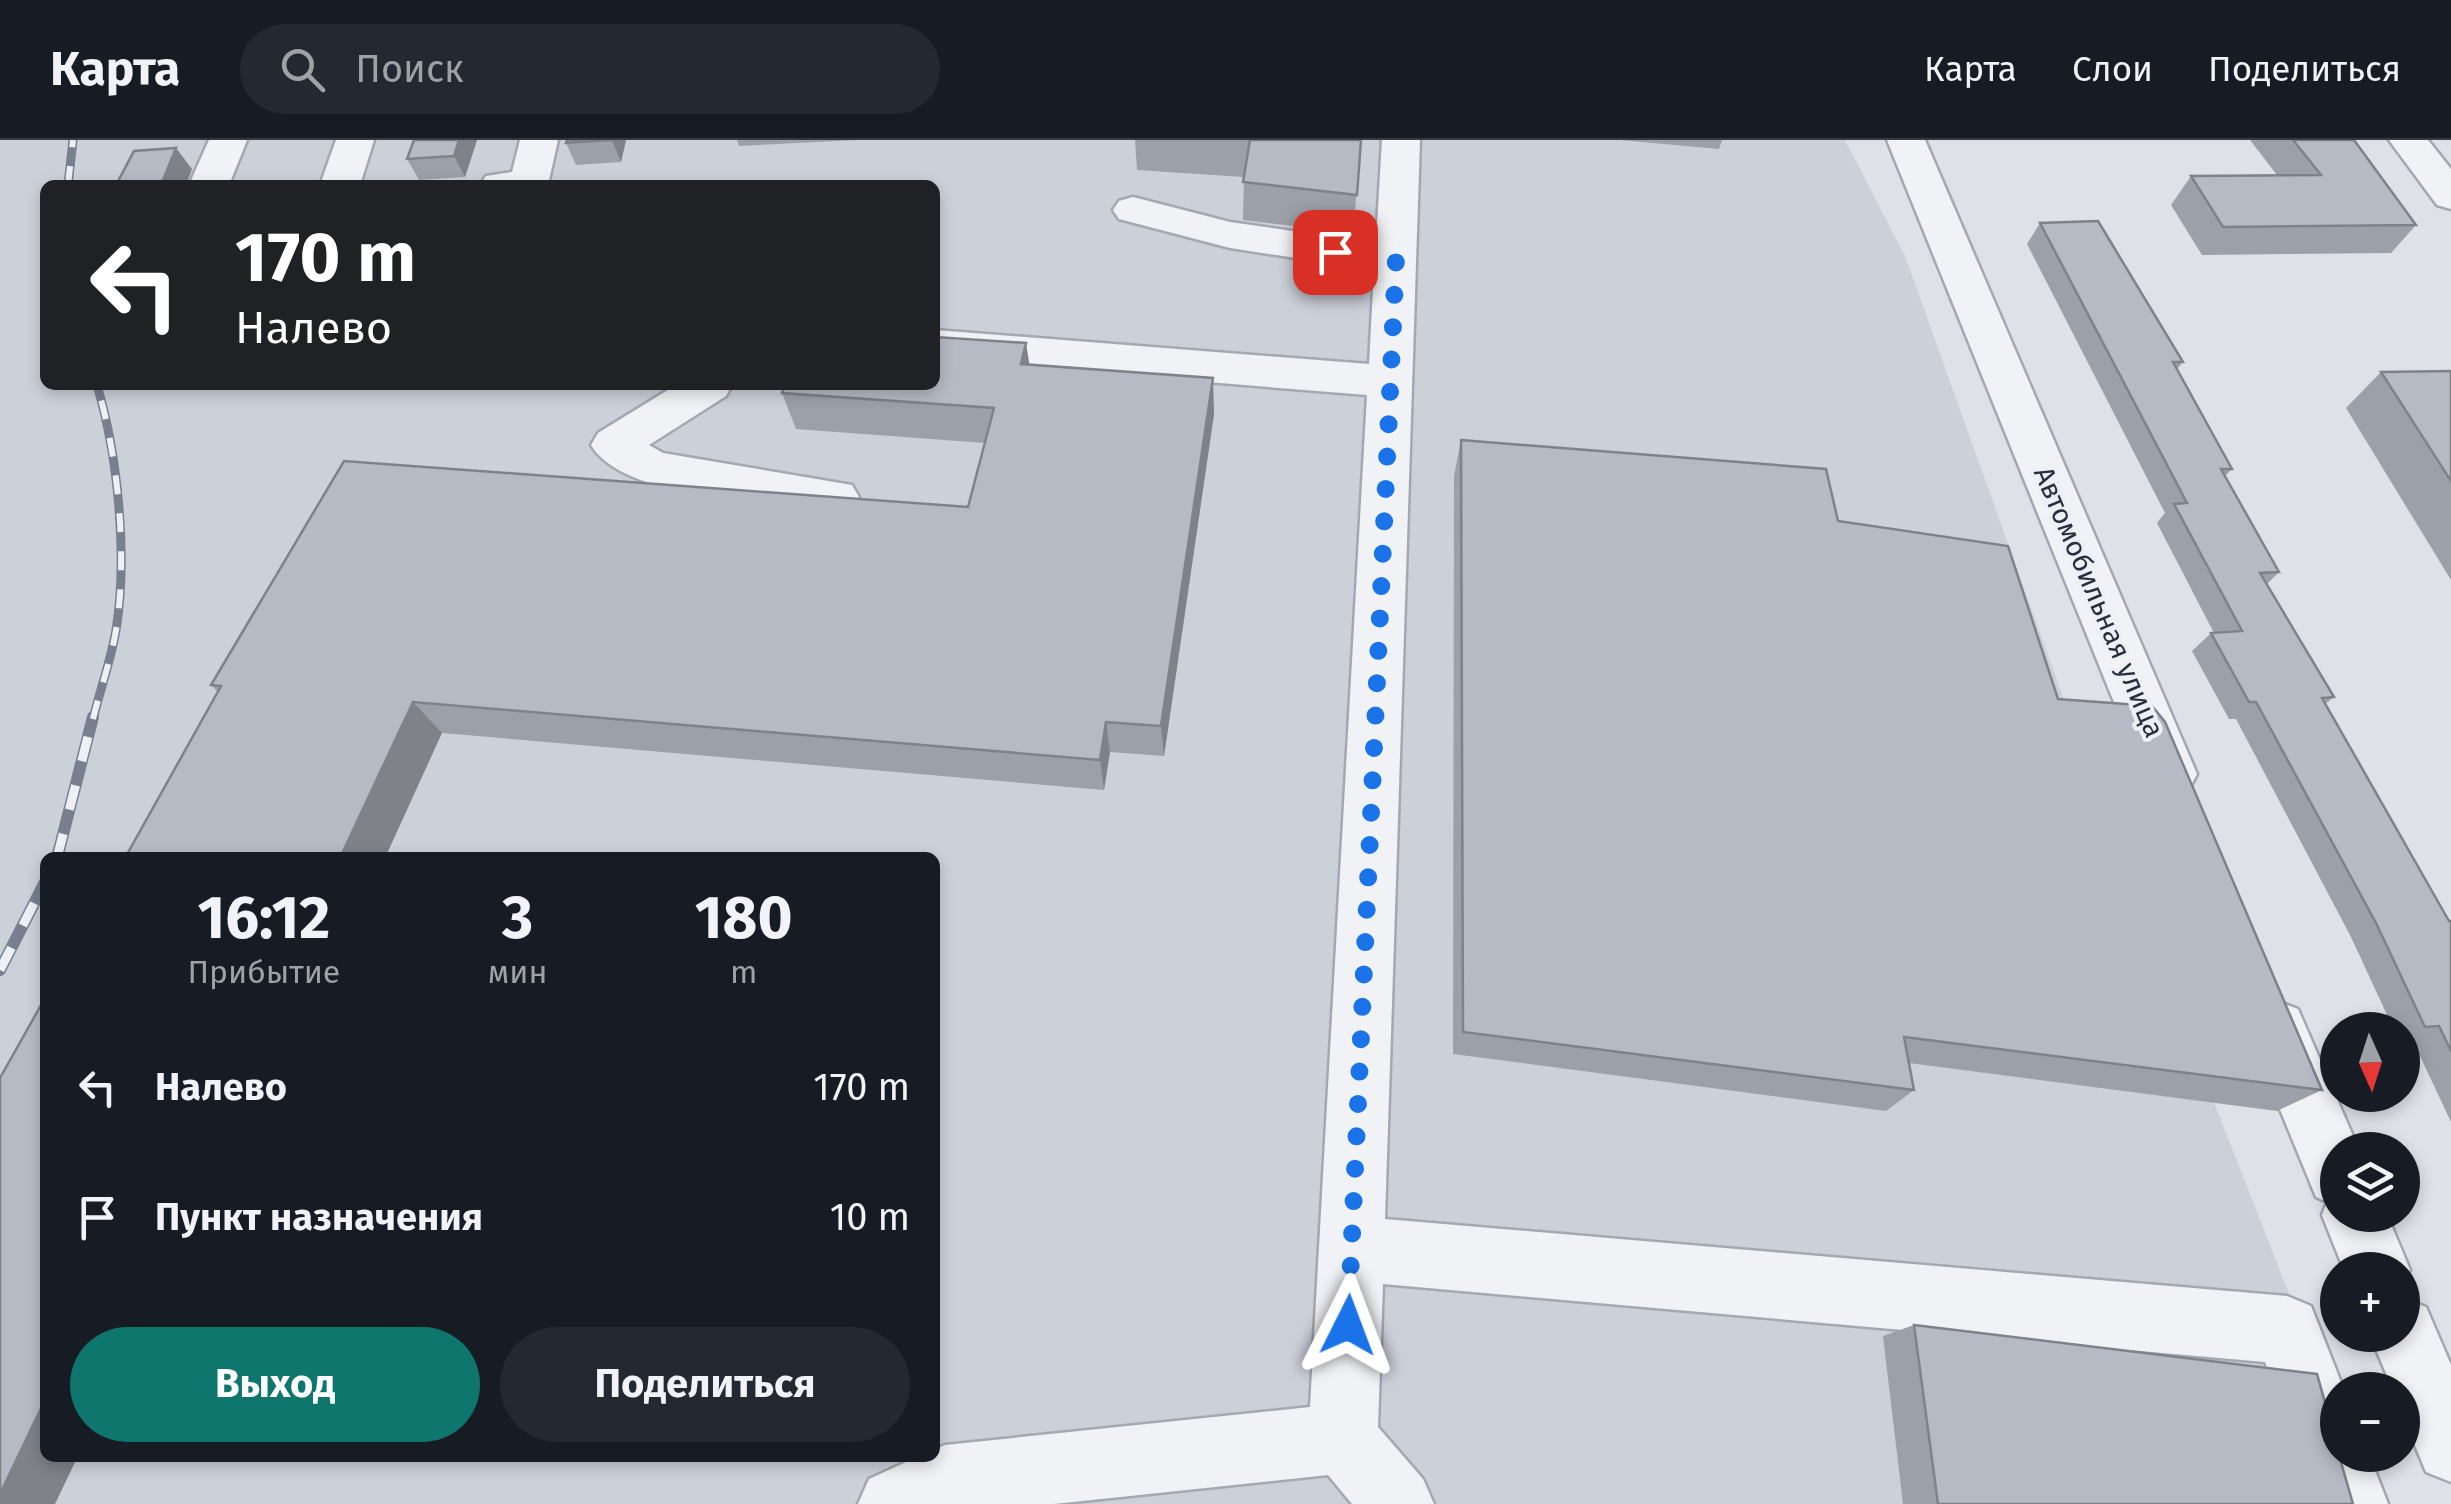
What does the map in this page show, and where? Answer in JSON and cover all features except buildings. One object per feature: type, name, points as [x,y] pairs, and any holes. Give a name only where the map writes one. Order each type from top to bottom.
[{"type":"street","points":[[211,180],[228,140]]},
{"type":"street","points":[[342,180],[355,140]]},
{"type":"street","points":[[530,180],[539,140]]},
{"type":"street","points":[[1398,1504],[1343,1439],[1401,140]]},
{"type":"street","name":"Автомобильная улица","points":[[1906,140],[2186,812]]},
{"type":"street","points":[[2408,140],[2451,196]]},
{"type":"street","points":[[1133,210],[1185,227],[1275,245],[1396,259]]},
{"type":"street","points":[[940,346],[1390,382]]},
{"type":"street","points":[[702,390],[614,445],[652,468],[834,497]]},
{"type":"street","points":[[2262,993],[2320,1132]]},
{"type":"street","points":[[1352,1249],[2287,1330],[2352,1504]]},
{"type":"street","points":[[2411,1352],[2451,1447]]},
{"type":"street","points":[[894,1504],[944,1480],[1343,1439]]},
{"type":"shaded area","points":[[0,140],[1845,140],[1905,256],[2146,929],[2320,1373],[2320,1472],[2350,1472],[2372,1504],[0,1504]]},
{"type":"railway","points":[[69,180],[73,140]]},
{"type":"railway","points":[[93,719],[116,630],[121,570],[115,474],[98,390]]},
{"type":"railway","points":[[59,852],[93,717]]},
{"type":"railway","points":[[0,970],[40,892]]},
{"type":"route","points":[[1335,252],[1396,259],[1348,1325]]}]
